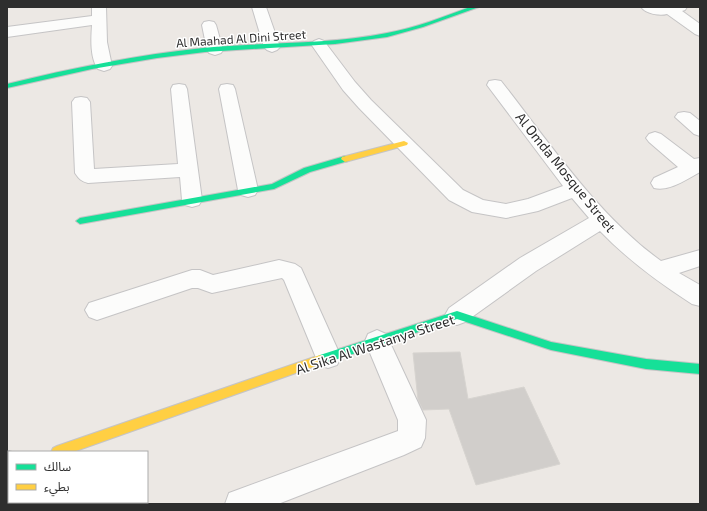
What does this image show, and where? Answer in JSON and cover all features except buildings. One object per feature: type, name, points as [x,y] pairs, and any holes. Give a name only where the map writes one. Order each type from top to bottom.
[{"type":"street","points":[[259,7],[272,47]]},
{"type":"street","name":"Al Maahad Al Dini Street","points":[[7,86],[54,74],[179,53],[319,44],[387,35],[407,31],[476,7]]},
{"type":"street","points":[[648,7],[661,11],[675,8],[700,31]]},
{"type":"street","points":[[7,32],[99,13],[99,42],[104,66]]},
{"type":"street","points":[[210,25],[215,50]]},
{"type":"street","points":[[319,44],[349,86],[365,104],[456,195],[479,207],[506,211],[525,207],[576,189]]},
{"type":"street","name":"Al Omda Mosque Street","points":[[495,84],[576,189],[602,220],[638,255],[700,297]]},
{"type":"street","points":[[179,89],[192,200]]},
{"type":"street","points":[[227,89],[248,190]]},
{"type":"street","points":[[81,102],[86,173],[88,176],[189,170]]},
{"type":"street","points":[[684,117],[700,130]]},
{"type":"street","points":[[655,138],[697,162]]},
{"type":"street","points":[[697,162],[697,151],[700,141]]},
{"type":"street","points":[[80,221],[274,186],[307,170],[404,143]]},
{"type":"street","points":[[661,183],[697,162]]},
{"type":"street","points":[[457,315],[495,286],[576,234],[602,220]]},
{"type":"street","points":[[660,270],[700,258]]},
{"type":"street","points":[[97,310],[192,279],[200,279],[212,284],[279,269],[287,270],[293,274],[328,357]]},
{"type":"street","name":"Al Sika Al Wastanya Street","points":[[60,451],[328,357],[457,315],[551,346],[646,364],[700,369]]},
{"type":"street","points":[[240,504],[404,442],[410,438],[412,420],[377,341]]},
{"type":"traffic: fast","points":[[7,86],[92,67],[157,56],[205,50],[335,42],[387,35],[421,26],[476,7]]},
{"type":"traffic: fast","points":[[80,221],[274,186],[307,170],[345,159]]},
{"type":"traffic: fast","points":[[320,360],[457,315],[551,346],[646,364],[700,369]]},
{"type":"traffic: slow","points":[[345,159],[404,143]]},
{"type":"traffic: slow","points":[[60,451],[320,360]]}]
